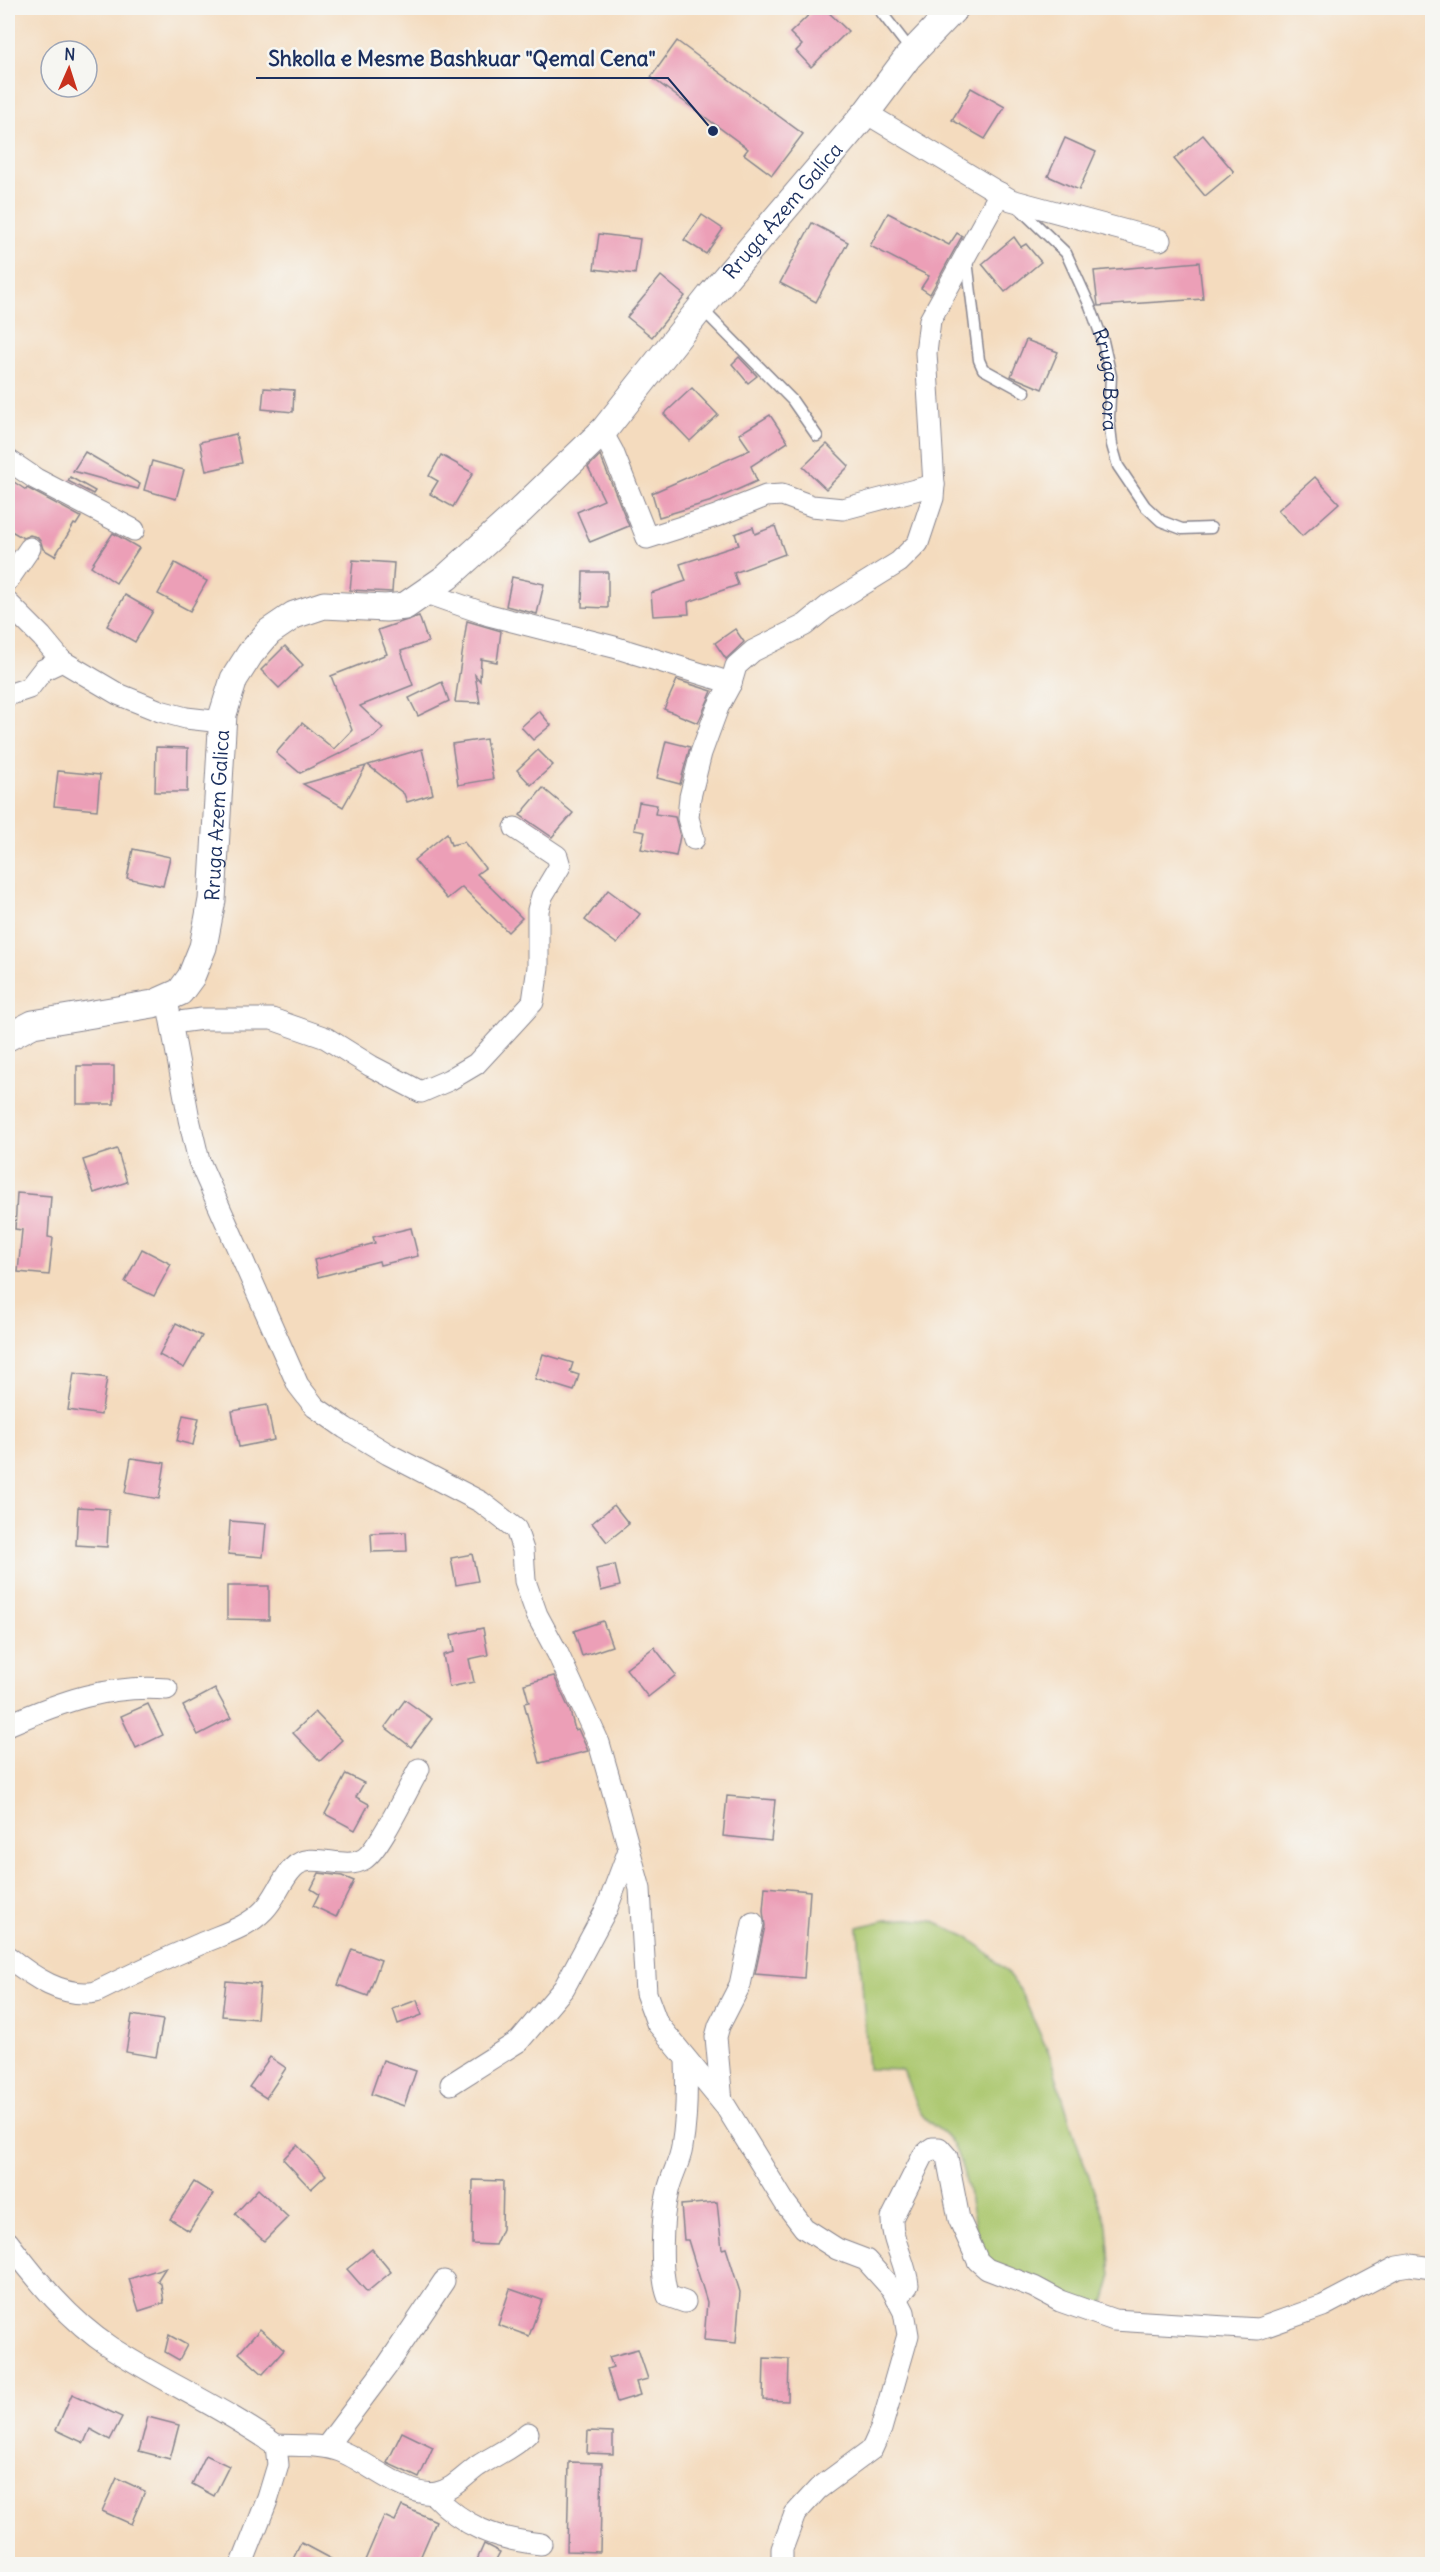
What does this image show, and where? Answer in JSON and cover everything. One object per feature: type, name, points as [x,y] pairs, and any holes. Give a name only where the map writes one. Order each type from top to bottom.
[{"type":"street","name":"Rruga Azem Galica","points":[[169,1011],[191,977],[203,947],[212,900],[222,722],[234,679],[250,654],[269,632],[294,615],[324,605],[386,608],[405,606],[447,577],[520,511],[602,432],[701,307],[866,113],[912,52],[955,8]]},
{"type":"street","name":"Rruga Bora","points":[[866,113],[1006,197],[1160,240]]},
{"type":"street","points":[[694,838],[688,818],[690,797],[701,753],[736,666],[753,651],[805,625],[828,606],[899,562],[918,543],[933,498],[934,485],[926,353],[930,320],[966,258],[1006,197]]},
{"type":"street","points":[[602,432],[613,452],[647,538],[716,516],[766,496],[782,495],[812,506],[843,509],[934,485]]},
{"type":"street","points":[[8,460],[36,479],[134,530]]},
{"type":"street","points":[[8,580],[30,548]]},
{"type":"street","points":[[426,593],[489,615],[614,647],[731,683]]},
{"type":"street","points":[[8,603],[62,661],[118,694],[160,711],[186,718],[222,722]]},
{"type":"street","points":[[8,695],[29,688],[43,670],[62,661]]},
{"type":"street","points":[[8,1037],[33,1024],[153,1004],[169,1011],[202,1018],[272,1019],[326,1038],[421,1092],[449,1080],[476,1064],[533,1002],[538,967],[538,910],[542,897],[560,866],[557,856],[515,828]]},
{"type":"street","points":[[169,1011],[199,1161],[298,1385],[315,1407],[345,1428],[388,1454],[481,1502],[516,1529],[523,1550],[525,1581],[537,1615],[558,1654],[598,1743],[629,1850],[640,1889],[646,1993],[657,2023],[722,2102],[785,2203],[804,2228],[837,2249],[866,2260],[892,2289],[904,2312],[908,2335],[872,2449],[818,2489],[795,2514],[783,2548],[782,2565]]},
{"type":"street","points":[[8,1725],[48,1707],[85,1695],[143,1687],[167,1689]]},
{"type":"street","points":[[8,1957],[45,1982],[65,1992],[81,1995],[96,1992],[202,1943],[230,1933],[265,1910],[293,1867],[317,1860],[352,1863],[365,1859],[386,1828],[418,1769]]},
{"type":"street","points":[[451,2084],[519,2041],[564,1988],[607,1908],[629,1850]]},
{"type":"street","points":[[722,2102],[716,2037],[719,2026],[740,1985],[753,1923]]},
{"type":"street","points":[[685,2302],[668,2296],[663,2259],[668,2191],[682,2148],[687,2093],[686,2060]]},
{"type":"street","points":[[897,2299],[908,2285],[907,2272],[892,2228],[892,2218],[923,2156],[932,2148],[939,2148],[947,2157],[959,2219],[978,2261],[987,2269],[1034,2287],[1060,2301],[1114,2320],[1258,2329],[1323,2306],[1397,2267],[1410,2265],[1432,2268]]},
{"type":"street","points":[[8,2242],[53,2298],[108,2346],[252,2428],[276,2445],[326,2447],[342,2451],[411,2488],[433,2494],[450,2512],[471,2526],[498,2537],[541,2544]]},
{"type":"street","points":[[326,2447],[387,2366],[444,2281]]},
{"type":"street","points":[[433,2494],[446,2490],[479,2466],[518,2443],[528,2433]]},
{"type":"street","points":[[242,2565],[278,2465],[276,2445]]},
{"type":"lane","points":[[878,8],[912,52]]},
{"type":"lane","name":"Rruga Bora","points":[[1006,197],[1066,252],[1090,306],[1103,341],[1111,376],[1109,418],[1112,445],[1118,466],[1145,506],[1161,521],[1182,529],[1211,528]]},
{"type":"lane","points":[[966,258],[979,360],[983,369],[1025,392]]},
{"type":"lane","points":[[701,307],[792,400],[817,436]]},
{"type":"green space","points":[[886,1920],[932,1921],[965,1936],[982,1948],[1006,1971],[1020,1990],[1050,2056],[1075,2138],[1107,2226],[1111,2278],[1104,2303],[1091,2305],[984,2261],[964,2173],[953,2145],[947,2136],[927,2120],[920,2111],[903,2070],[868,2069],[858,1927]]},
{"type":"building","points":[[816,8],[824,8],[848,31],[811,67],[796,51],[802,45],[790,33]]},
{"type":"building","points":[[677,41],[803,134],[772,175],[744,154],[748,149],[651,77]]},
{"type":"building","points":[[971,88],[1005,107],[985,139],[952,120]]},
{"type":"building","points":[[1203,135],[1234,172],[1205,196],[1174,159]]},
{"type":"building","points":[[1065,138],[1096,152],[1079,190],[1048,176]]},
{"type":"building","points":[[888,213],[949,245],[957,233],[962,236],[930,294],[921,288],[929,276],[870,246]]},
{"type":"building","points":[[702,215],[723,229],[706,254],[684,240]]},
{"type":"building","points":[[812,223],[848,242],[816,302],[780,283]]},
{"type":"building","points":[[599,234],[640,239],[635,274],[594,269]]},
{"type":"building","points":[[1014,237],[1021,247],[1026,244],[1041,262],[1005,292],[982,264]]},
{"type":"building","points":[[1199,262],[1203,299],[1098,306],[1094,271]]},
{"type":"building","points":[[661,276],[685,296],[652,337],[627,317]]},
{"type":"building","points":[[1026,340],[1058,352],[1042,389],[1011,376]]},
{"type":"building","points":[[739,357],[757,376],[748,383],[732,364]]},
{"type":"building","points":[[264,388],[294,390],[293,412],[262,409]]},
{"type":"building","points":[[692,388],[718,415],[690,441],[664,414]]},
{"type":"building","points":[[770,415],[788,442],[751,466],[757,481],[712,501],[659,517],[652,493],[750,450],[739,434]]},
{"type":"building","points":[[236,434],[242,463],[206,471],[200,442]]},
{"type":"building","points":[[827,444],[849,466],[826,489],[803,467]]},
{"type":"building","points":[[85,452],[140,484],[138,489],[73,471]]},
{"type":"building","points":[[441,455],[473,473],[453,507],[430,494],[438,481],[429,476]]},
{"type":"building","points":[[600,455],[629,526],[590,542],[577,512],[604,500],[588,467]]},
{"type":"building","points":[[152,461],[184,470],[176,499],[144,490]]},
{"type":"building","points":[[70,477],[95,491],[93,494],[68,481]]},
{"type":"building","points":[[1315,477],[1339,503],[1302,536],[1278,510]]},
{"type":"building","points":[[8,478],[26,490],[27,488],[81,517],[76,525],[74,524],[55,556],[43,549],[37,537],[30,535],[23,538],[8,529]]},
{"type":"building","points":[[775,526],[785,554],[734,573],[738,585],[688,602],[689,614],[653,616],[651,593],[686,581],[680,564],[739,545],[735,534],[753,527],[755,534]]},
{"type":"building","points":[[113,533],[139,548],[116,583],[91,566]]},
{"type":"building","points":[[353,560],[394,563],[392,592],[350,590]]},
{"type":"building","points":[[175,563],[207,581],[190,611],[158,594]]},
{"type":"building","points":[[583,572],[608,572],[608,608],[582,607]]},
{"type":"building","points":[[512,577],[544,584],[537,614],[506,606]]},
{"type":"building","points":[[125,595],[153,611],[135,642],[107,626]]},
{"type":"building","points":[[419,616],[428,642],[401,651],[413,685],[360,706],[383,728],[374,737],[300,773],[276,753],[302,723],[334,749],[352,730],[331,676],[387,654],[378,630]]},
{"type":"building","points":[[467,621],[501,631],[497,662],[481,659],[480,681],[475,675],[480,703],[455,702]]},
{"type":"building","points":[[735,629],[744,642],[726,659],[715,643]]},
{"type":"building","points":[[285,646],[303,665],[279,688],[261,670]]},
{"type":"building","points":[[677,680],[712,691],[698,723],[664,709]]},
{"type":"building","points":[[442,682],[449,701],[418,716],[409,698]]},
{"type":"building","points":[[539,711],[551,725],[533,740],[521,727]]},
{"type":"building","points":[[486,739],[493,779],[458,785],[452,744]]},
{"type":"building","points":[[666,741],[690,747],[680,784],[657,778]]},
{"type":"building","points":[[156,747],[188,748],[187,792],[155,792]]},
{"type":"building","points":[[422,749],[433,794],[407,802],[404,794],[368,765]]},
{"type":"building","points":[[538,750],[553,765],[531,785],[517,770]]},
{"type":"building","points":[[366,766],[343,807],[303,784]]},
{"type":"building","points":[[58,771],[100,775],[97,810],[54,806]]},
{"type":"building","points":[[543,788],[573,813],[552,837],[520,815]]},
{"type":"building","points":[[639,802],[657,805],[655,814],[675,817],[680,836],[676,856],[641,849],[645,832],[634,830]]},
{"type":"building","points":[[447,833],[451,845],[464,842],[485,868],[477,874],[522,918],[508,932],[462,887],[447,899],[414,860]]},
{"type":"building","points":[[133,849],[170,857],[163,886],[127,878]]},
{"type":"building","points":[[608,890],[640,914],[617,944],[585,920]]},
{"type":"building","points":[[77,1066],[114,1066],[114,1104],[77,1104]]},
{"type":"building","points":[[117,1149],[127,1182],[94,1193],[83,1160]]},
{"type":"building","points":[[17,1193],[51,1196],[48,1237],[53,1238],[49,1275],[18,1272],[22,1230],[15,1229]]},
{"type":"building","points":[[411,1228],[418,1256],[380,1265],[379,1261],[318,1277],[314,1260],[375,1243],[373,1237]]},
{"type":"building","points":[[142,1249],[171,1264],[154,1296],[125,1282]]},
{"type":"building","points":[[176,1323],[202,1336],[184,1368],[159,1355]]},
{"type":"building","points":[[543,1354],[573,1363],[570,1372],[579,1375],[574,1391],[535,1379]]},
{"type":"building","points":[[74,1373],[107,1378],[101,1415],[68,1410]]},
{"type":"building","points":[[267,1405],[274,1440],[239,1447],[232,1411]]},
{"type":"building","points":[[183,1415],[199,1418],[193,1445],[177,1441]]},
{"type":"building","points":[[131,1458],[165,1463],[159,1499],[125,1493]]},
{"type":"building","points":[[614,1505],[629,1524],[607,1542],[592,1523]]},
{"type":"building","points":[[78,1507],[109,1509],[107,1547],[76,1545]]},
{"type":"building","points":[[230,1521],[266,1524],[263,1557],[228,1554]]},
{"type":"building","points":[[406,1532],[407,1551],[372,1552],[371,1533]]},
{"type":"building","points":[[472,1554],[478,1581],[456,1585],[451,1558]]},
{"type":"building","points":[[615,1565],[620,1586],[601,1591],[596,1569]]},
{"type":"building","points":[[227,1586],[269,1586],[269,1620],[227,1619]]},
{"type":"building","points":[[603,1621],[612,1646],[582,1656],[574,1631]]},
{"type":"building","points":[[483,1628],[488,1655],[469,1659],[474,1682],[449,1687],[443,1655],[454,1652],[451,1635]]},
{"type":"building","points":[[654,1647],[676,1675],[648,1697],[626,1669]]},
{"type":"building","points":[[554,1676],[570,1711],[575,1730],[578,1729],[588,1751],[540,1763],[524,1703],[529,1702],[524,1684]]},
{"type":"building","points":[[215,1689],[231,1718],[198,1735],[183,1706]]},
{"type":"building","points":[[405,1700],[432,1719],[411,1747],[385,1727]]},
{"type":"building","points":[[148,1704],[163,1735],[136,1748],[121,1716]]},
{"type":"building","points":[[315,1712],[342,1740],[320,1761],[293,1733]]},
{"type":"building","points":[[346,1774],[364,1783],[356,1797],[369,1804],[355,1830],[325,1814]]},
{"type":"building","points":[[727,1796],[775,1800],[771,1841],[723,1836]]},
{"type":"building","points":[[319,1873],[342,1876],[354,1881],[336,1917],[313,1906],[319,1894],[311,1889]]},
{"type":"building","points":[[765,1887],[810,1891],[804,1978],[755,1974],[765,1926],[763,1911]]},
{"type":"building","points":[[352,1949],[381,1960],[368,1996],[338,1985]]},
{"type":"building","points":[[226,1981],[260,1984],[257,2019],[222,2016]]},
{"type":"building","points":[[417,2000],[422,2015],[398,2024],[393,2009]]},
{"type":"building","points":[[132,2015],[163,2020],[156,2057],[126,2052]]},
{"type":"building","points":[[270,2057],[286,2068],[266,2098],[249,2087]]},
{"type":"building","points":[[383,2060],[416,2071],[404,2106],[371,2094]]},
{"type":"building","points":[[297,2145],[326,2175],[311,2189],[283,2159]]},
{"type":"building","points":[[473,2180],[503,2181],[502,2229],[495,2245],[472,2244]]},
{"type":"building","points":[[194,2182],[213,2194],[189,2231],[170,2219]]},
{"type":"building","points":[[258,2189],[288,2217],[264,2241],[235,2214]]},
{"type":"building","points":[[717,2202],[722,2249],[726,2248],[740,2292],[736,2343],[704,2340],[707,2302],[688,2240],[684,2240],[681,2205]]},
{"type":"building","points":[[372,2249],[391,2272],[367,2292],[347,2269]]},
{"type":"building","points":[[166,2267],[157,2281],[161,2284],[164,2303],[139,2311],[129,2279]]},
{"type":"building","points":[[510,2289],[542,2300],[529,2336],[498,2325]]},
{"type":"building","points":[[260,2329],[284,2350],[263,2374],[239,2353]]},
{"type":"building","points":[[169,2335],[187,2345],[179,2360],[165,2352]]},
{"type":"building","points":[[638,2349],[648,2379],[636,2382],[640,2395],[617,2402],[607,2369],[613,2367],[609,2357]]},
{"type":"building","points":[[764,2358],[789,2359],[788,2401],[763,2400]]},
{"type":"building","points":[[72,2394],[122,2417],[110,2440],[90,2429],[84,2443],[56,2430]]},
{"type":"building","points":[[148,2417],[179,2425],[170,2459],[139,2451]]},
{"type":"building","points":[[588,2431],[613,2432],[613,2454],[587,2453]]},
{"type":"building","points":[[402,2432],[433,2447],[419,2478],[387,2463]]},
{"type":"building","points":[[206,2455],[229,2466],[214,2496],[192,2484]]},
{"type":"building","points":[[569,2462],[602,2463],[600,2552],[567,2551]]},
{"type":"building","points":[[117,2478],[145,2491],[131,2524],[102,2511]]},
{"type":"building","points":[[402,2506],[436,2521],[417,2565],[363,2565],[384,2516],[395,2521]]},
{"type":"building","points":[[301,2543],[342,2565],[290,2565]]},
{"type":"building","points":[[484,2544],[500,2552],[493,2565],[486,2565],[477,2560]]},
{"type":"place","name":"Shkolla e Mesme Bashkuar \"Qemal Cena\"","points":[[713,131]]}]
